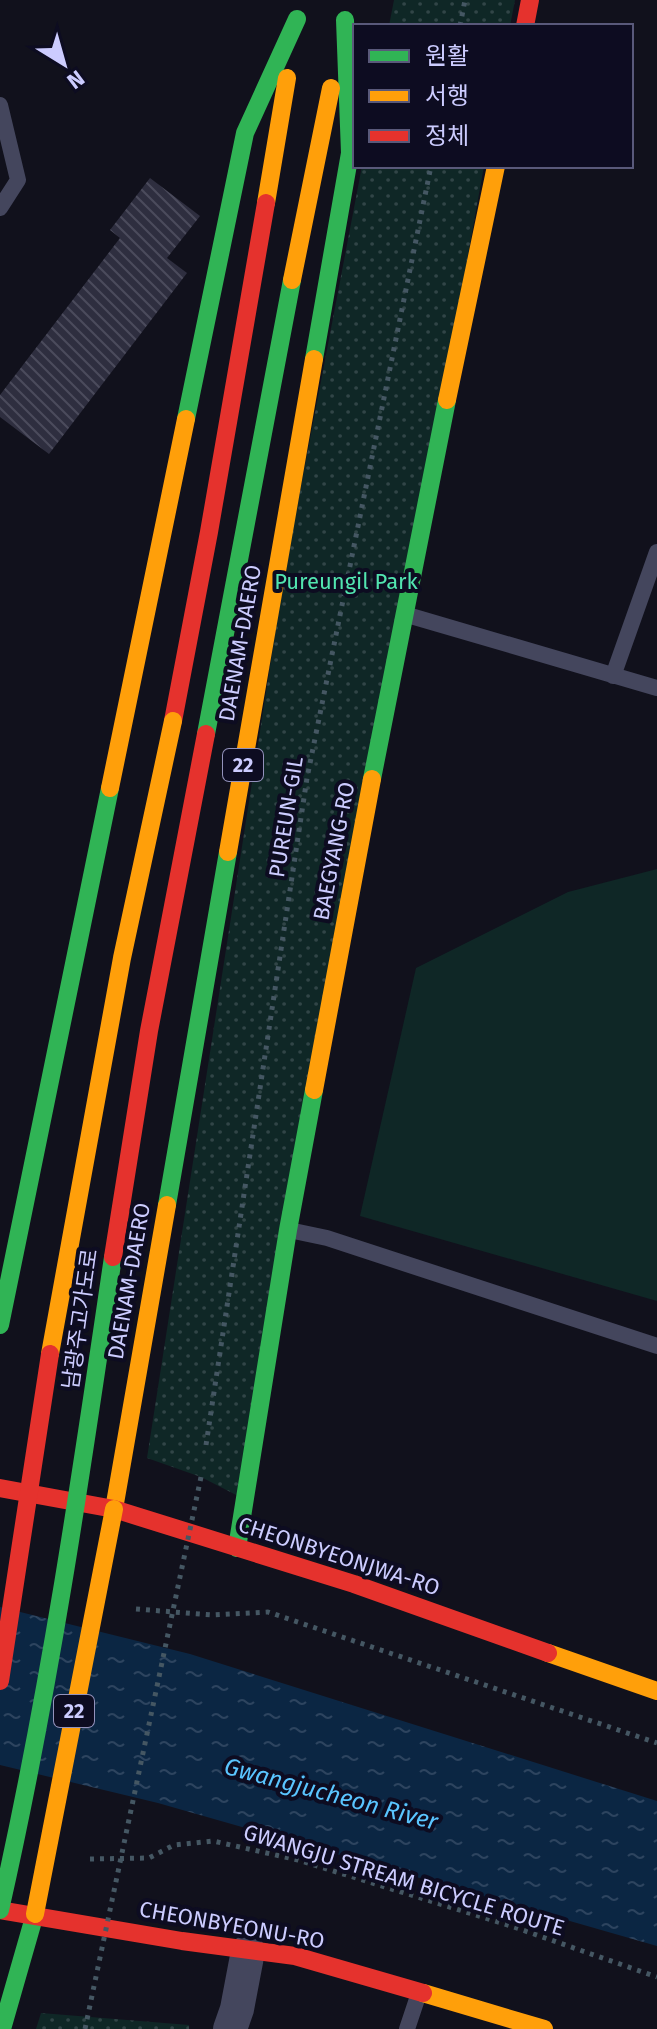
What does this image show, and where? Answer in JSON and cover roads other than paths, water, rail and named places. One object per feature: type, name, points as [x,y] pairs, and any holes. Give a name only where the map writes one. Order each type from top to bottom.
[{"type":"main road","points":[[0,1325],[245,133],[297,19],[301,0]]},
{"type":"main road","name":"DAENAM-DAERO","points":[[206,734],[269,392],[349,0]]},
{"type":"main road","points":[[525,24],[530,0]]},
{"type":"main road","name":"남광주고가도로","points":[[0,1681],[46,1374],[122,958],[173,721],[209,532],[297,19]]},
{"type":"main road","name":"DAENAM-DAERO","points":[[114,1509],[350,153],[345,20]]},
{"type":"main road","name":"BAEGYANG-RO","points":[[237,1548],[288,1230],[403,614],[496,168]]},
{"type":"main road","name":"남광주고가도로","points":[[0,1910],[26,1801],[60,1615],[133,1128],[206,734]]},
{"type":"main road","name":"CHEONBYEONJWA-RO","points":[[0,1488],[114,1509],[354,1584],[657,1691]]},
{"type":"main road","name":"22","points":[[2,2029],[35,1914],[114,1509]]},
{"type":"main road","name":"CHEONBYEONU-RO","points":[[0,1910],[295,1956],[544,2029]]},
{"type":"street","points":[[230,2029],[248,1951]]},
{"type":"lane","points":[[0,105],[18,180],[0,208]]},
{"type":"lane","points":[[613,676],[657,552]]},
{"type":"lane","points":[[403,614],[657,688]]},
{"type":"lane","points":[[288,1230],[327,1238],[657,1346]]},
{"type":"lane","points":[[407,2029],[419,1993]]},
{"type":"water","name":"Gwangjucheon River","points":[[0,1607],[190,1654],[657,1801],[657,1946],[158,1803],[0,1765]]},
{"type":"park label","name":"Pureungil Park","points":[[346,581]]}]
